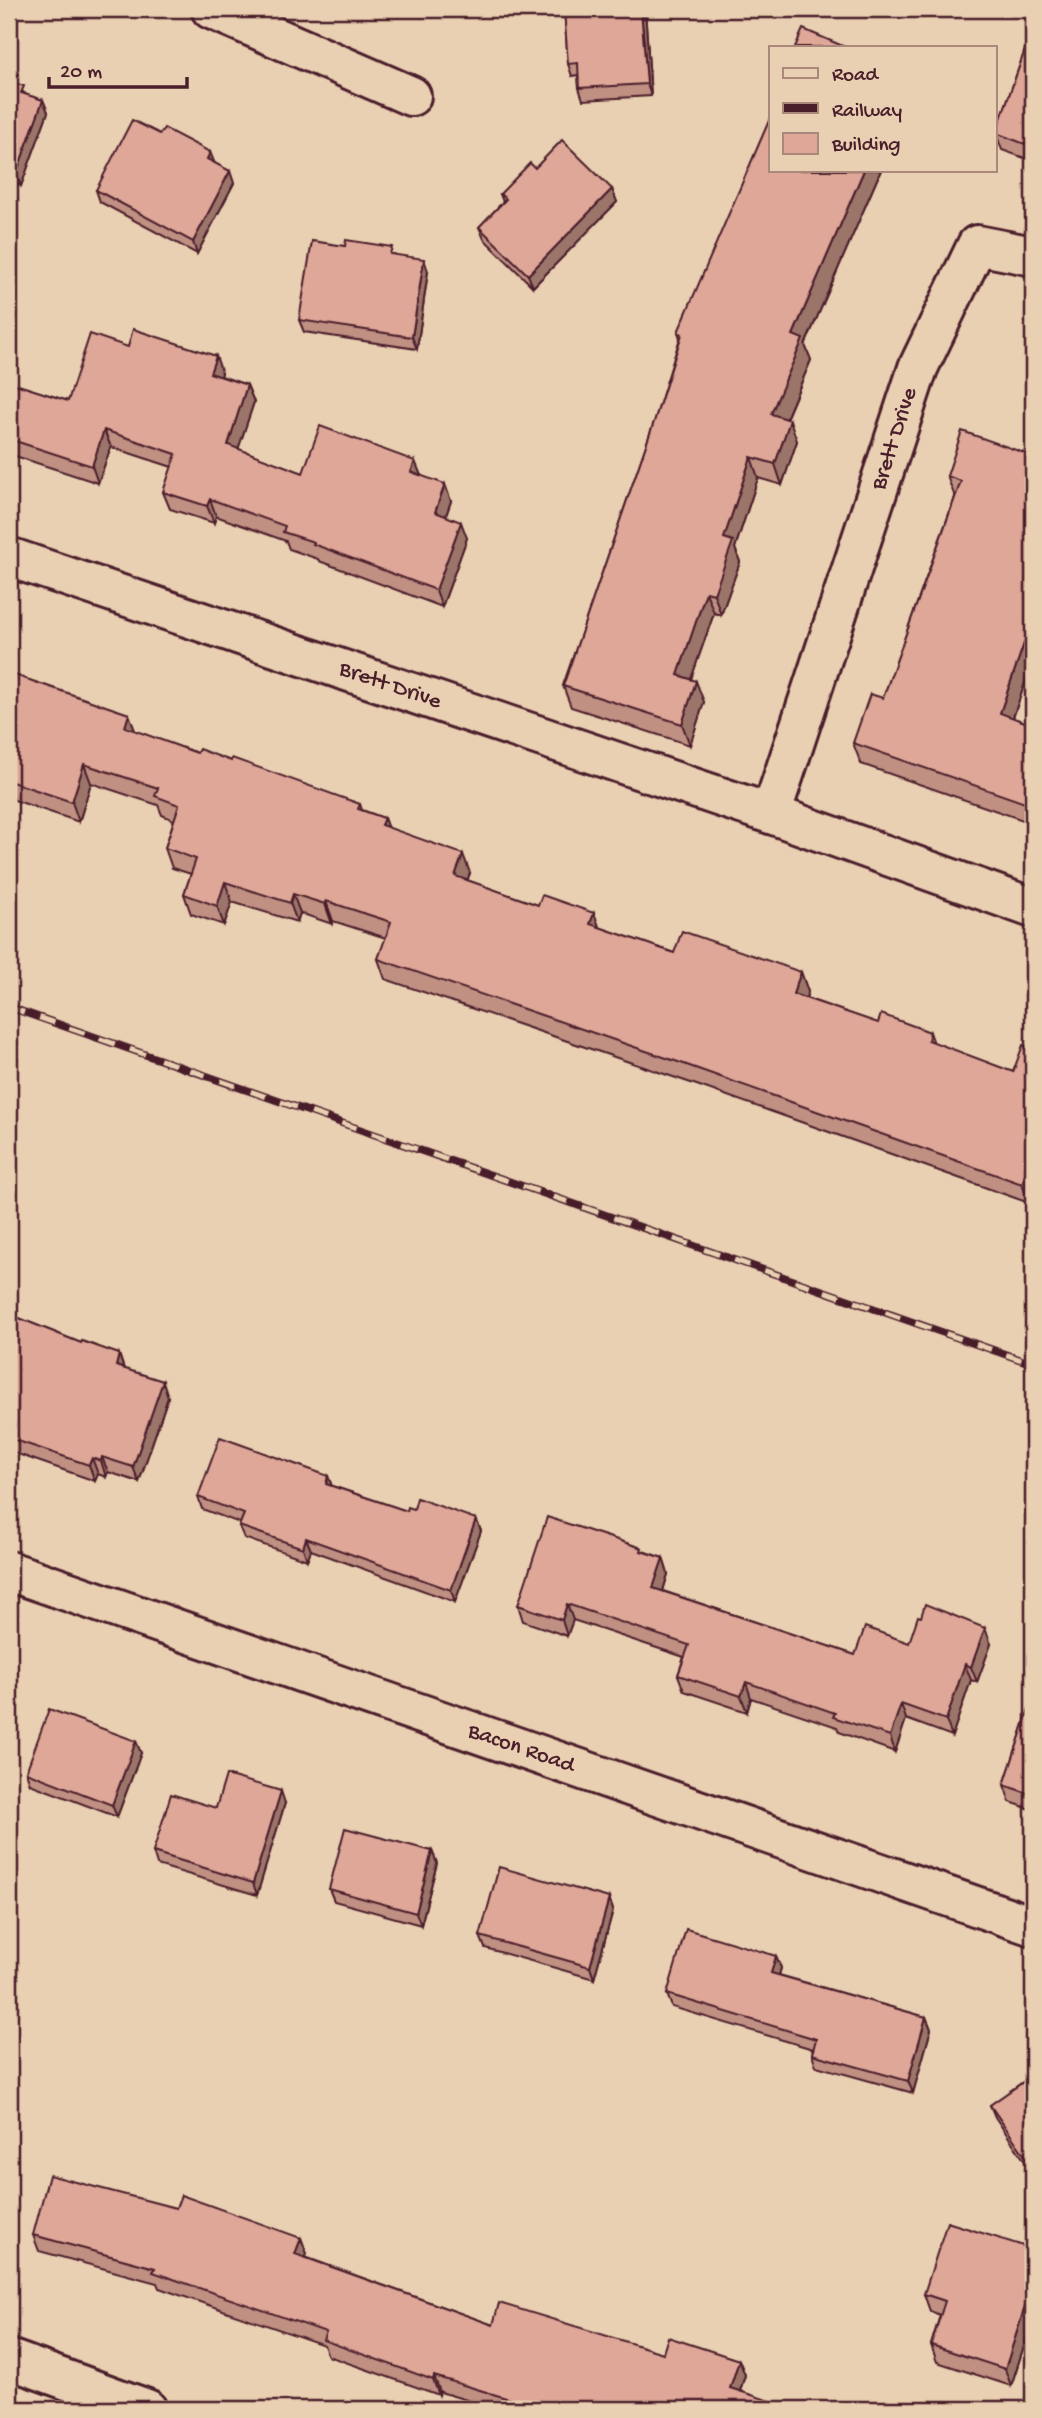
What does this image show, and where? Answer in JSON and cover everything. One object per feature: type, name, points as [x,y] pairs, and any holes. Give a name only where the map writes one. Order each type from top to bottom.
[{"type":"street","points":[[211,9],[411,96]]},
{"type":"street","name":"Brett Drive","points":[[771,814],[918,368],[977,245],[1033,256]]},
{"type":"street","name":"Brett Drive","points":[[9,557],[771,814],[1033,908]]},
{"type":"street","name":"Bacon Road","points":[[9,1571],[1033,1926]]},
{"type":"street","points":[[9,2359],[147,2409]]},
{"type":"building","points":[[564,9],[641,9],[647,84],[579,88],[578,63],[568,64]]},
{"type":"building","points":[[1033,27],[1033,147],[996,133]]},
{"type":"building","points":[[803,29],[843,46],[795,46]]},
{"type":"building","points":[[9,81],[24,86],[21,93],[43,100],[16,174],[9,172]]},
{"type":"building","points":[[132,120],[160,134],[164,128],[210,152],[207,159],[230,171],[193,242],[96,190]]},
{"type":"building","points":[[769,121],[769,172],[863,172],[793,335],[803,339],[771,414],[790,420],[775,464],[751,457],[724,538],[733,541],[714,594],[706,592],[678,675],[696,681],[682,724],[563,686],[655,419],[682,334],[678,332]]},
{"type":"building","points":[[562,140],[612,189],[528,275],[479,227],[506,199],[500,194],[530,163],[535,168]]},
{"type":"building","points":[[346,240],[392,247],[390,254],[424,259],[412,337],[299,320],[312,241],[345,246]]},
{"type":"building","points":[[133,329],[216,356],[210,373],[247,385],[228,445],[303,473],[320,426],[415,461],[411,472],[445,484],[435,512],[461,522],[436,590],[283,532],[285,526],[210,499],[207,506],[163,492],[176,454],[104,430],[92,466],[9,439],[9,382],[68,401],[90,334],[128,347]]},
{"type":"building","points":[[962,431],[1033,456],[1033,617],[1000,713],[1033,725],[1033,830],[1024,827],[1031,805],[853,743],[870,694],[883,698],[961,481],[947,476]]},
{"type":"building","points":[[9,673],[129,714],[125,727],[197,753],[199,749],[231,761],[232,758],[360,804],[358,809],[384,818],[381,825],[463,854],[455,876],[538,905],[542,895],[594,913],[590,924],[674,953],[682,931],[801,972],[793,994],[878,1023],[881,1014],[930,1032],[928,1040],[1013,1072],[1023,1045],[1033,1049],[1033,1178],[1025,1175],[1022,1184],[378,959],[391,922],[326,901],[325,904],[293,894],[290,903],[225,882],[217,906],[184,894],[196,859],[165,848],[179,805],[155,796],[158,788],[84,764],[72,802],[9,781]]},
{"type":"building","points":[[9,1314],[81,1343],[82,1341],[119,1354],[116,1366],[163,1381],[133,1467],[102,1457],[101,1461],[92,1458],[89,1465],[9,1438]]},
{"type":"building","points":[[220,1437],[328,1476],[326,1484],[407,1511],[408,1507],[414,1509],[417,1498],[476,1519],[451,1590],[306,1538],[303,1548],[239,1526],[244,1514],[198,1497]]},
{"type":"building","points":[[547,1517],[642,1548],[641,1551],[663,1558],[653,1588],[855,1655],[865,1627],[909,1643],[925,1604],[985,1628],[971,1667],[965,1664],[946,1720],[901,1704],[890,1736],[833,1717],[835,1713],[746,1682],[741,1696],[678,1675],[689,1645],[567,1604],[562,1620],[518,1605]]},
{"type":"building","points":[[1033,1697],[1033,1795],[1004,1785]]},
{"type":"building","points":[[49,1709],[136,1741],[112,1805],[26,1772]]},
{"type":"building","points":[[226,1775],[281,1791],[253,1883],[153,1852],[171,1794],[216,1808]]},
{"type":"building","points":[[345,1828],[432,1851],[416,1913],[329,1889]]},
{"type":"building","points":[[499,1867],[609,1898],[590,1967],[480,1936]]},
{"type":"building","points":[[686,1929],[776,1956],[771,1973],[926,2017],[908,2081],[812,2054],[816,2039],[667,1994]]},
{"type":"building","points":[[1033,2075],[1033,2167],[990,2105]]},
{"type":"building","points":[[49,2175],[176,2208],[181,2195],[301,2238],[295,2254],[493,2325],[499,2303],[663,2353],[668,2337],[739,2360],[730,2388],[780,2404],[778,2409],[542,2409],[434,2376],[433,2380],[323,2340],[326,2332],[153,2272],[155,2268],[33,2235]]},
{"type":"building","points":[[947,2222],[1033,2249],[1033,2299],[1028,2297],[1005,2369],[931,2345],[945,2301],[924,2294]]},
{"type":"railway","points":[[9,1007],[1033,1364]]}]
